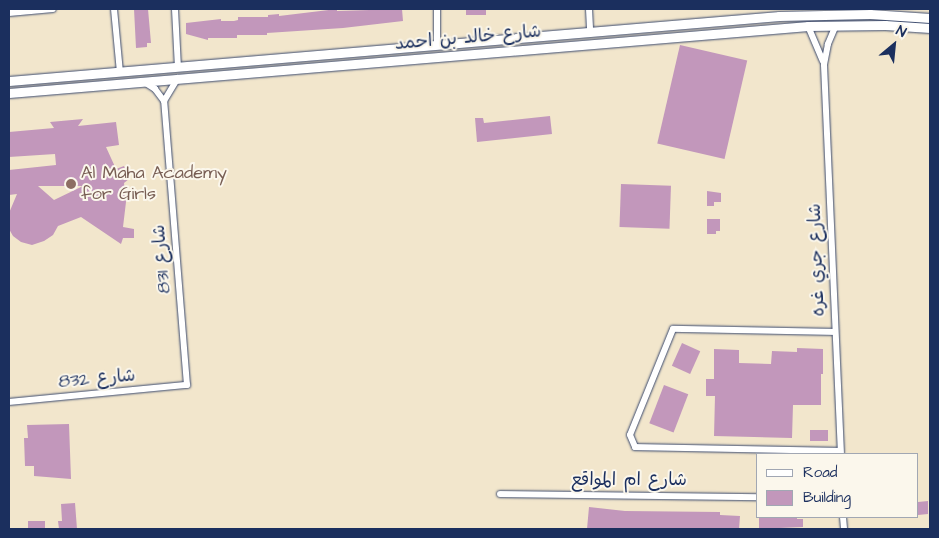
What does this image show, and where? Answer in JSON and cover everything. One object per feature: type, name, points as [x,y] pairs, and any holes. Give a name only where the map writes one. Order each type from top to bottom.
[{"type":"main road","name":"شارع خالد بن احمد","points":[[9,81],[833,11],[930,18]]},
{"type":"main road","name":"شارع خالد بن احمد","points":[[9,93],[808,26],[886,25],[930,28]]},
{"type":"street","points":[[9,13],[53,9]]},
{"type":"street","points":[[114,9],[120,72]]},
{"type":"street","points":[[175,9],[178,68]]},
{"type":"street","points":[[437,9],[437,44]]},
{"type":"street","points":[[588,9],[590,31]]},
{"type":"street","name":"شارع جري غره","points":[[836,25],[828,44],[824,65],[834,332],[841,452]]},
{"type":"street","name":"شارع جري غره","points":[[808,26],[818,45],[824,65]]},
{"type":"street","points":[[143,82],[155,89],[164,101],[178,78]]},
{"type":"street","name":"شارع 831","points":[[164,101],[187,385]]},
{"type":"street","points":[[834,332],[673,329],[630,435],[635,448],[841,452]]},
{"type":"street","name":"شارع 832","points":[[9,402],[187,385]]},
{"type":"street","name":"شارع ام المواقع","points":[[500,494],[756,497]]},
{"type":"building","points":[[134,9],[148,9],[151,43],[147,43],[147,47],[136,48]]},
{"type":"building","points":[[337,9],[337,11],[402,9],[403,21],[343,28],[267,33],[267,35],[237,35],[237,38],[208,38],[208,40],[186,34],[186,23],[221,19],[221,21],[234,21],[238,20],[238,17],[268,17],[268,15],[279,14],[279,16]]},
{"type":"building","points":[[466,9],[486,9],[486,15],[466,15]]},
{"type":"building","points":[[680,45],[747,61],[725,159],[657,143]]},
{"type":"building","points":[[550,116],[552,134],[477,142],[475,118],[483,118],[484,123]]},
{"type":"building","points":[[83,119],[78,126],[116,122],[119,145],[106,147],[116,169],[124,166],[129,179],[124,183],[126,202],[123,227],[134,229],[134,238],[123,238],[121,244],[81,217],[58,226],[53,235],[44,241],[32,245],[21,242],[13,236],[9,229],[9,213],[17,194],[9,195],[9,170],[56,165],[55,154],[9,157],[9,132],[54,128],[50,122]],"holes":[[[38,186],[83,186],[54,200]]]},
{"type":"building","points":[[621,184],[671,186],[669,229],[619,227]]},
{"type":"building","points":[[707,191],[721,193],[721,202],[714,202],[714,206],[707,206]]},
{"type":"building","points":[[707,219],[720,219],[720,231],[716,231],[716,234],[707,234]]},
{"type":"building","points":[[682,343],[700,351],[690,374],[672,366]]},
{"type":"building","points":[[797,348],[823,349],[823,374],[821,374],[821,405],[793,405],[792,438],[714,436],[715,396],[706,396],[706,379],[714,379],[714,349],[739,350],[739,363],[771,364],[772,351],[797,352]]},
{"type":"building","points":[[664,385],[688,394],[674,433],[649,423]]},
{"type":"building","points":[[69,424],[71,479],[34,476],[34,466],[25,466],[24,438],[28,438],[27,425]]},
{"type":"building","points":[[810,430],[828,430],[828,441],[810,441]]},
{"type":"building","points":[[928,501],[928,514],[919,515],[919,502]]},
{"type":"building","points":[[75,503],[77,529],[59,529],[58,521],[62,521],[61,504]]},
{"type":"building","points":[[589,507],[625,511],[720,512],[720,515],[740,516],[739,529],[587,529]]},
{"type":"building","points":[[759,518],[803,519],[803,527],[759,529]]},
{"type":"building","points":[[28,521],[45,521],[45,529],[28,529]]},
{"type":"place","name":"Al Maha Academy for Girls","points":[[71,184]]}]
